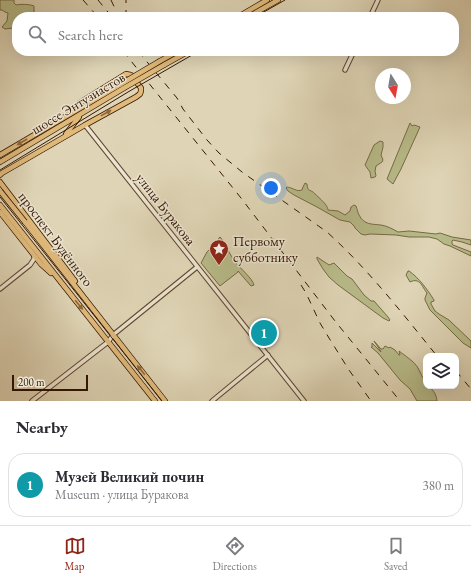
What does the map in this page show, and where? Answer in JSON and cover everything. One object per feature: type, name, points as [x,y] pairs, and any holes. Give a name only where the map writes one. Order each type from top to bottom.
[{"type":"main road","points":[[247,12],[267,0]]},
{"type":"main road","points":[[257,12],[278,0]]},
{"type":"main road","name":"шоссе Энтузиастов","points":[[0,155],[67,115],[123,86],[171,56]]},
{"type":"main road","name":"шоссе Энтузиастов","points":[[162,63],[178,56]]},
{"type":"main road","points":[[1,174],[61,138],[140,94],[141,88],[131,75],[126,74],[74,107],[67,115]]},
{"type":"main road","name":"шоссе Энтузиастов","points":[[0,162],[84,112],[123,86]]},
{"type":"main road","points":[[61,138],[68,132],[84,112]]},
{"type":"main road","name":"проспект Будённого","points":[[0,182],[66,269],[94,310]]},
{"type":"main road","name":"проспект Будённого","points":[[0,192],[165,401]]},
{"type":"main road","name":"проспект Будённого","points":[[0,205],[48,268],[155,401]]},
{"type":"main road","name":"проспект Будённого","points":[[0,212],[41,264],[48,268]]},
{"type":"street","points":[[372,12],[378,0]]},
{"type":"street","points":[[345,70],[352,56]]},
{"type":"street","name":"улица Буракова","points":[[85,125],[304,401]]},
{"type":"street","points":[[0,192],[5,192],[9,195]]},
{"type":"street","points":[[27,268],[33,261],[34,255]]},
{"type":"street","points":[[0,289],[27,268],[35,264],[41,264]]},
{"type":"street","points":[[32,401],[108,342],[113,335],[197,267]]},
{"type":"street","points":[[212,401],[268,355]]},
{"type":"green space","points":[[0,0],[14,0],[16,5],[25,4],[34,6],[34,12],[12,12],[12,28],[5,29],[2,27],[7,21],[8,13],[0,10]]},
{"type":"green space","points":[[410,123],[412,126],[414,125],[420,127],[393,184],[387,179]]},
{"type":"green space","points":[[380,141],[383,142],[381,155],[383,160],[376,166],[376,176],[371,178],[370,172],[365,165],[374,145]]},
{"type":"green space","points":[[305,183],[307,184],[308,190],[313,192],[325,204],[328,210],[338,211],[345,215],[354,205],[356,206],[363,221],[385,226],[398,232],[409,231],[436,234],[440,233],[452,237],[471,240],[471,245],[453,240],[452,244],[471,252],[471,256],[444,244],[437,239],[429,237],[361,234],[350,222],[340,220],[294,195],[286,188],[302,190]]},
{"type":"green space","points":[[219,238],[221,238],[234,260],[254,285],[251,286],[238,271],[220,286],[201,263],[207,252],[216,243],[217,244]]},
{"type":"green space","points":[[317,257],[329,265],[334,263],[352,279],[364,295],[371,301],[374,301],[390,320],[389,321],[383,318],[338,285],[323,269]]},
{"type":"green space","points":[[408,271],[413,274],[426,288],[434,300],[431,304],[435,311],[449,320],[471,341],[471,348],[463,343],[430,310],[425,300],[427,293],[418,282],[410,282],[406,275]]},
{"type":"green space","points":[[374,341],[381,349],[385,346],[390,347],[400,355],[399,351],[414,363],[423,378],[423,389],[431,389],[436,396],[437,401],[417,401],[410,389],[400,380],[378,353],[371,347],[372,343],[381,352]]},
{"type":"tram line","points":[[264,12],[285,0]]},
{"type":"tram line","points":[[0,170],[190,56]]},
{"type":"tram line","points":[[0,197],[162,401]]},
{"type":"railway","points":[[83,0],[94,12]]},
{"type":"railway","points":[[98,0],[108,12]]},
{"type":"railway","points":[[111,0],[117,12]]},
{"type":"railway","points":[[126,0],[126,12]]},
{"type":"railway","points":[[127,56],[241,198],[335,321],[400,401]]},
{"type":"railway","points":[[142,56],[177,98],[183,109],[207,140],[219,153],[242,172],[327,232],[371,276],[435,353]]},
{"type":"railway","points":[[301,285],[329,338],[371,401]]},
{"type":"railway","points":[[459,375],[471,389]]},
{"type":"place","name":"Первому субботнику","points":[[219,266]]},
{"type":"place","name":"Музей Великий почин","points":[[264,333]]}]
